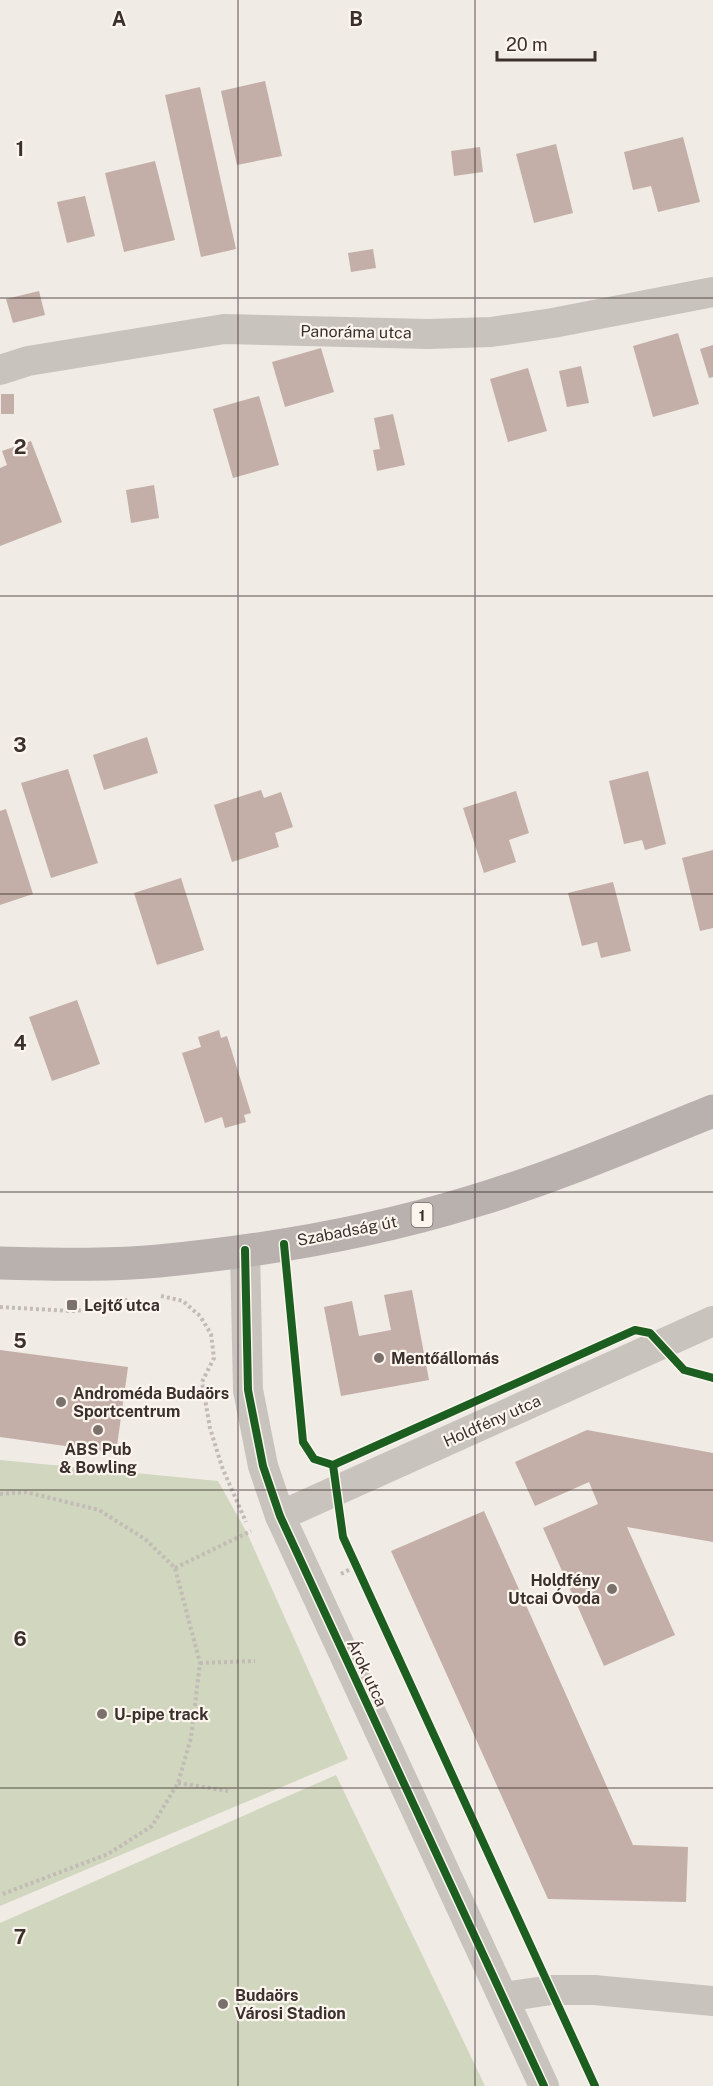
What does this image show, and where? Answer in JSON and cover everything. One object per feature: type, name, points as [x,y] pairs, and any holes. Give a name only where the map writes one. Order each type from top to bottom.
[{"type":"main road","name":"Szabadság út","points":[[0,1263],[72,1264],[157,1261],[245,1250],[385,1224],[471,1202],[592,1160],[713,1111]]},
{"type":"street","name":"Panoráma utca","points":[[0,370],[28,361],[224,329],[428,334],[491,332],[553,323],[713,292]]},
{"type":"street","name":"Árok utca","points":[[245,1250],[248,1390],[263,1466],[280,1516],[505,1997],[544,2086]]},
{"type":"street","name":"Holdfény utca","points":[[280,1516],[710,1326]]},
{"type":"street","points":[[505,1997],[551,1990],[594,1990],[713,2001]]},
{"type":"path","points":[[157,1295],[183,1301],[200,1316],[211,1334],[214,1359],[202,1382],[210,1428],[222,1467],[250,1530]]},
{"type":"path","points":[[0,1307],[71,1311],[137,1298]]},
{"type":"path","points":[[0,1494],[26,1492],[99,1510],[145,1539],[175,1568],[200,1663],[191,1738],[178,1783],[152,1826],[108,1854],[0,1894]]},
{"type":"path","points":[[352,1557],[360,1574]]},
{"type":"path","points":[[200,1663],[255,1661]]},
{"type":"path","points":[[178,1783],[228,1791]]},
{"type":"green space","points":[[0,1460],[218,1481],[247,1533],[348,1759],[0,1906]]},
{"type":"green space","name":"Budaörs Városi Stadion","points":[[336,1775],[485,2086],[0,2086],[0,1923]]},
{"type":"building","points":[[265,81],[282,156],[237,165],[221,91]]},
{"type":"building","points":[[200,87],[236,249],[201,257],[165,95]]},
{"type":"building","points":[[683,137],[700,202],[658,212],[651,186],[633,190],[624,152]]},
{"type":"building","points":[[556,144],[573,213],[534,223],[516,154]]},
{"type":"building","points":[[480,147],[483,172],[454,176],[451,151]]},
{"type":"building","points":[[155,161],[175,240],[124,252],[105,173]]},
{"type":"building","points":[[85,196],[95,236],[67,243],[57,202]]},
{"type":"building","points":[[373,249],[376,268],[351,272],[348,253]]},
{"type":"building","points":[[39,291],[45,315],[13,323],[6,299]]},
{"type":"building","points":[[678,333],[699,404],[653,417],[633,346]]},
{"type":"building","points":[[713,345],[713,377],[709,378],[700,349]]},
{"type":"building","points":[[321,348],[334,392],[285,407],[272,362]]},
{"type":"building","points":[[581,366],[589,403],[567,407],[559,371]]},
{"type":"building","points":[[528,368],[547,431],[508,442],[490,379]]},
{"type":"building","points":[[1,394],[14,394],[14,414],[1,414]]},
{"type":"building","points":[[259,396],[279,465],[233,478],[213,409]]},
{"type":"building","points":[[393,414],[405,465],[377,471],[373,450],[380,449],[374,418]]},
{"type":"building","points":[[31,441],[62,522],[0,546],[0,468],[7,465],[2,451]]},
{"type":"building","points":[[154,485],[159,518],[131,523],[126,490]]},
{"type":"building","points":[[147,737],[158,773],[104,790],[93,755]]},
{"type":"building","points":[[68,769],[98,863],[51,878],[21,783]]},
{"type":"building","points":[[648,771],[666,844],[645,850],[642,840],[624,844],[609,781]]},
{"type":"building","points":[[261,790],[264,798],[281,792],[293,827],[275,833],[279,847],[232,862],[214,805]]},
{"type":"building","points":[[516,791],[529,833],[509,840],[516,862],[484,873],[463,808]]},
{"type":"building","points":[[6,809],[33,894],[0,905],[0,811]]},
{"type":"building","points":[[713,850],[713,928],[700,931],[682,858]]},
{"type":"building","points":[[181,878],[204,950],[157,965],[134,893]]},
{"type":"building","points":[[613,882],[631,951],[601,958],[597,942],[582,946],[568,893]]},
{"type":"building","points":[[77,1000],[100,1064],[52,1081],[29,1017]]},
{"type":"building","points":[[219,1030],[221,1038],[227,1036],[251,1113],[244,1115],[246,1122],[225,1128],[222,1117],[205,1123],[182,1053],[201,1047],[198,1037]]},
{"type":"building","name":"Mentőállomás","points":[[412,1290],[429,1380],[341,1396],[324,1307],[352,1301],[359,1336],[391,1330],[384,1295]]},
{"type":"building","name":"Androméda Budaörs Sportcentrum","points":[[0,1350],[128,1367],[116,1453],[0,1437]]},
{"type":"building","name":"Holdfény Utcai Óvoda","points":[[587,1430],[713,1453],[713,1542],[627,1527],[675,1635],[604,1666],[543,1528],[598,1504],[589,1482],[535,1506],[515,1462]]},
{"type":"building","points":[[484,1511],[633,1845],[688,1847],[686,1902],[548,1899],[391,1551]]},
{"type":"cycle path","points":[[284,1244],[303,1442],[314,1459],[333,1465],[635,1330],[650,1333],[684,1370],[713,1378]]},
{"type":"cycle path","points":[[245,1250],[248,1390],[263,1466],[280,1516],[544,2086]]},
{"type":"cycle path","points":[[333,1465],[343,1537],[595,2086]]},
{"type":"place","name":"Lejtő utca","points":[[72,1305]]},
{"type":"place","name":"Mentőállomás","points":[[379,1358]]},
{"type":"place","name":"Androméda Budaörs Sportcentrum","points":[[61,1402]]},
{"type":"place","name":"ABS Pub & Bowling","points":[[98,1430]]},
{"type":"place","name":"Holdfény Utcai Óvoda","points":[[612,1589]]},
{"type":"place","name":"U-pipe track","points":[[102,1714]]},
{"type":"place","name":"Budaörs Városi Stadion","points":[[223,2004]]}]
